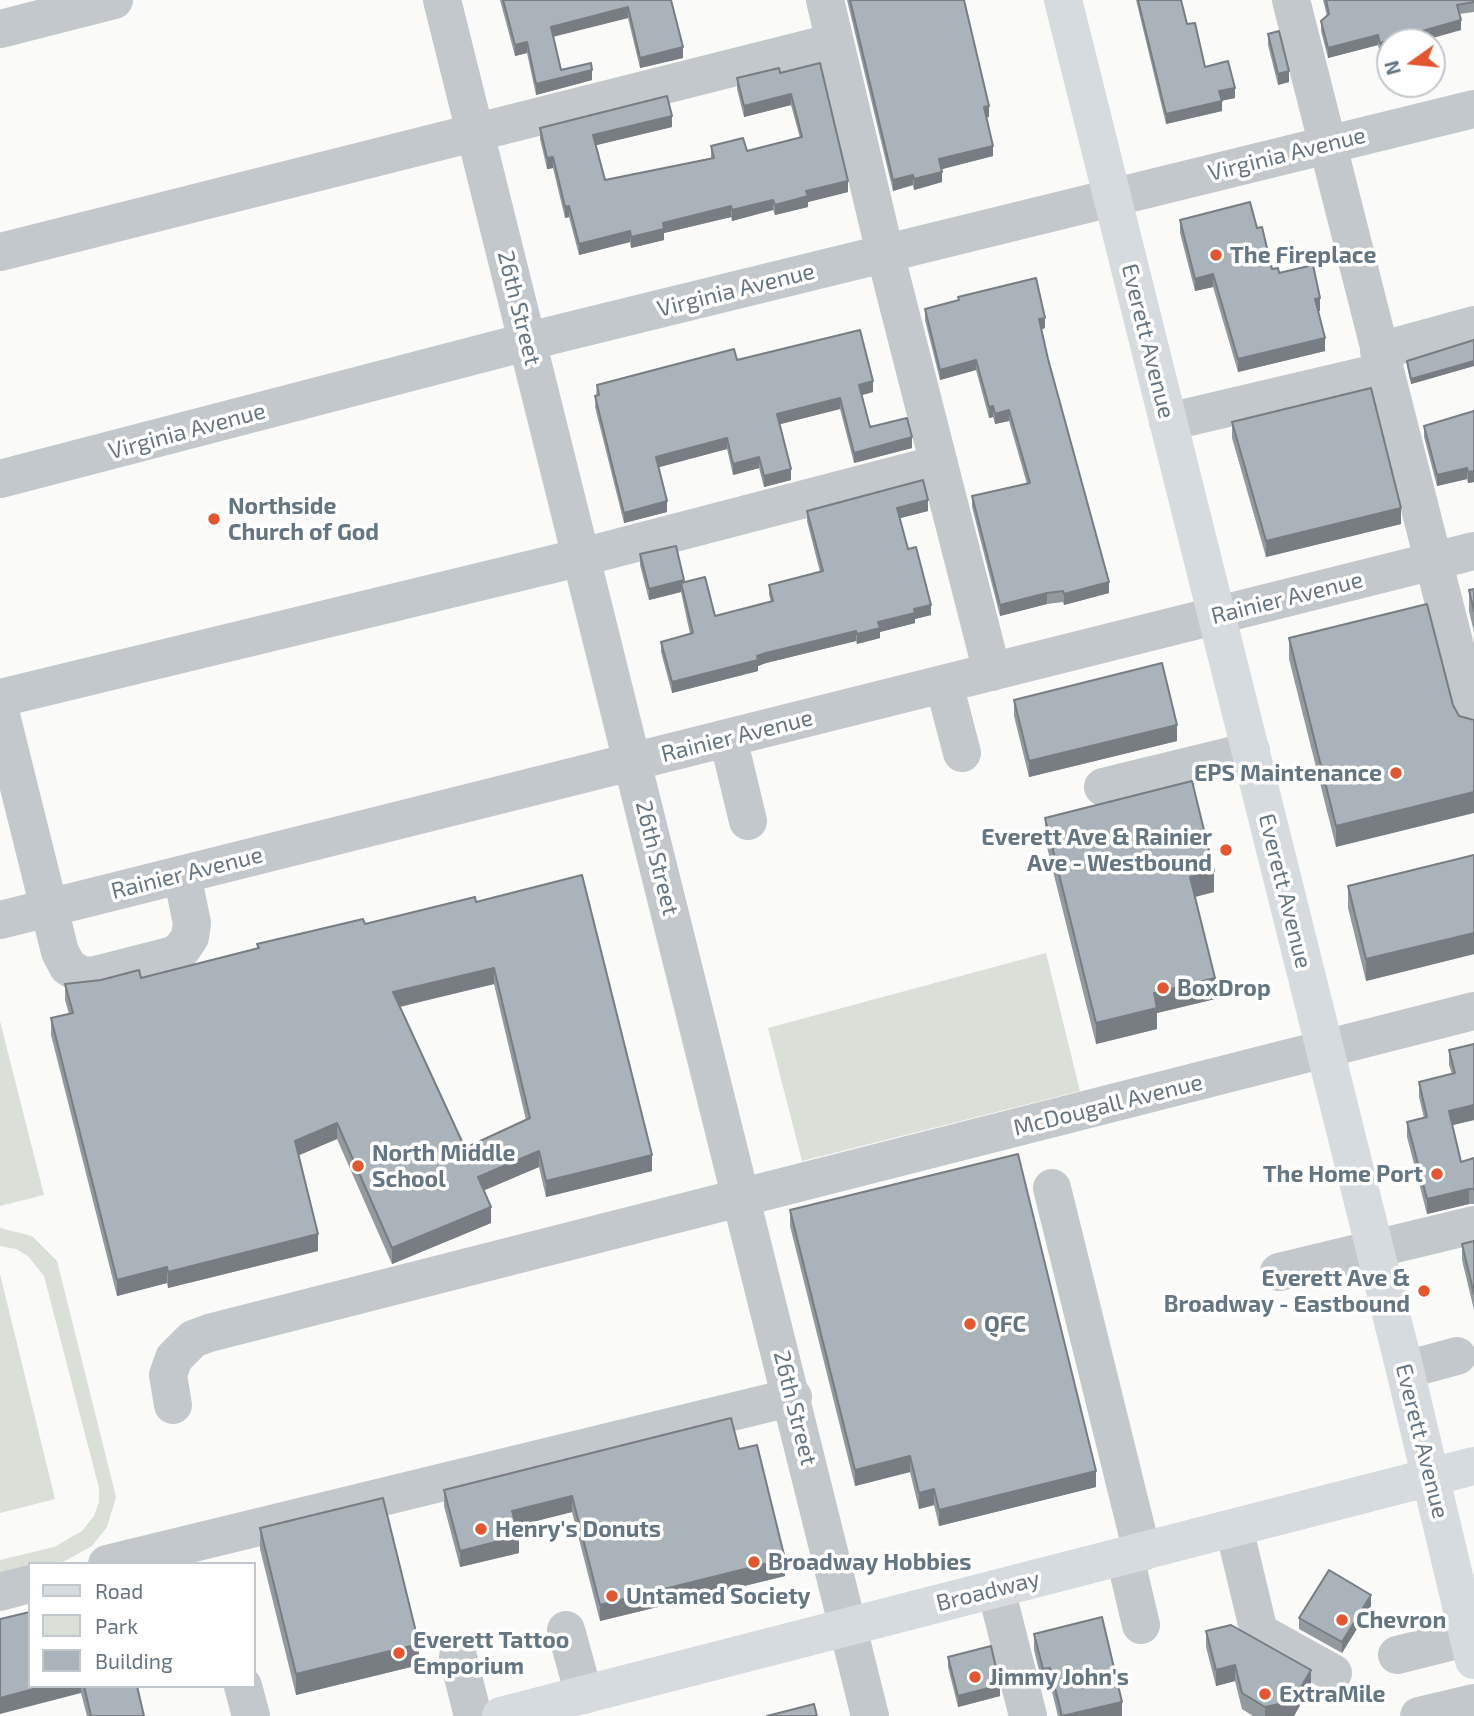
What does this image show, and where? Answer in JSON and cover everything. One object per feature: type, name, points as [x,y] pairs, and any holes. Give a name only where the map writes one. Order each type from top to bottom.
[{"type":"main road","name":"Everett Avenue","points":[[1063,0],[1375,1248],[1471,1648]]},
{"type":"main road","name":"Broadway","points":[[513,1715],[1474,1466]]},
{"type":"street","points":[[0,29],[114,0]]},
{"type":"street","name":"26th Street","points":[[442,0],[793,1397],[870,1716]]},
{"type":"street","points":[[825,0],[885,253],[992,672]]},
{"type":"street","points":[[1291,0],[1474,721]]},
{"type":"street","points":[[0,252],[835,42]]},
{"type":"street","name":"Virginia Avenue","points":[[0,479],[527,342],[1474,108]]},
{"type":"street","points":[[1168,422],[1382,361],[1474,325]]},
{"type":"street","points":[[0,698],[582,557],[939,464]]},
{"type":"street","name":"Rainier Avenue","points":[[0,920],[1474,551]]},
{"type":"street","points":[[944,684],[962,753]]},
{"type":"street","points":[[0,711],[48,908],[64,962],[73,972],[83,976],[96,975],[174,955],[182,949],[190,937],[192,923],[182,874]]},
{"type":"street","points":[[728,738],[748,821]]},
{"type":"street","points":[[1103,787],[1251,751]]},
{"type":"street","name":"McDougall Avenue","points":[[173,1405],[168,1375],[174,1358],[183,1346],[209,1333],[743,1199],[1474,1010]]},
{"type":"street","points":[[1052,1188],[1134,1555],[1141,1625]]},
{"type":"street","points":[[1279,1272],[1474,1225]]},
{"type":"street","points":[[1405,1370],[1457,1356]]},
{"type":"street","points":[[123,1562],[209,1551],[526,1470],[793,1397]]},
{"type":"street","points":[[1234,1528],[1259,1632],[1332,1673]]},
{"type":"street","points":[[0,1592],[28,1585]]},
{"type":"street","points":[[996,1589],[1028,1716]]},
{"type":"street","points":[[566,1630],[584,1695]]},
{"type":"street","points":[[1397,1655],[1471,1648]]},
{"type":"street","points":[[458,1657],[473,1716]]},
{"type":"street","points":[[244,1688],[251,1716]]},
{"type":"street","points":[[1419,1716],[1474,1703]]},
{"type":"green space","points":[[1046,953],[1080,1091],[802,1161],[768,1028]]},
{"type":"green space","points":[[0,1021],[44,1195],[0,1206]]},
{"type":"green space","points":[[0,1228],[32,1236],[57,1261],[116,1497],[107,1527],[92,1546],[63,1562],[28,1562],[28,1571],[0,1578],[0,1560],[54,1547],[82,1531],[94,1516],[99,1502],[99,1488],[44,1276],[28,1256],[16,1249],[0,1246]]},
{"type":"green space","points":[[0,1274],[55,1499],[0,1513]]},
{"type":"building","points":[[503,0],[671,0],[683,47],[640,58],[628,7],[551,27],[561,70],[591,63],[592,70],[536,84],[527,42],[515,45]]},
{"type":"building","points":[[850,0],[964,0],[989,106],[984,107],[993,146],[939,159],[942,172],[914,179],[913,175],[893,180]]},
{"type":"building","points":[[1138,0],[1181,0],[1187,24],[1195,23],[1205,67],[1228,61],[1235,88],[1219,91],[1222,101],[1166,114]]},
{"type":"building","points":[[1326,0],[1474,0],[1457,5],[1461,20],[1433,28],[1376,28],[1376,36],[1328,48],[1321,21],[1329,14]]},
{"type":"building","points":[[1279,31],[1289,71],[1278,74],[1268,34]]},
{"type":"building","points":[[820,63],[848,181],[806,191],[808,196],[775,205],[773,200],[732,210],[731,206],[663,223],[664,229],[631,237],[630,231],[579,244],[569,206],[565,207],[553,157],[547,158],[540,128],[667,96],[672,116],[593,135],[605,180],[714,158],[711,146],[743,138],[747,151],[802,137],[791,94],[744,106],[737,78],[779,68],[780,73]]},
{"type":"building","points":[[1250,202],[1257,228],[1262,227],[1272,269],[1278,268],[1279,273],[1313,265],[1320,298],[1315,299],[1325,338],[1238,359],[1213,274],[1195,279],[1180,220]]},
{"type":"building","points":[[1036,278],[1045,318],[1039,319],[1048,359],[1109,582],[1064,594],[1063,591],[1047,593],[1000,605],[972,496],[1030,483],[1009,410],[995,414],[993,406],[989,407],[976,360],[940,370],[925,309],[959,300],[958,297]]},
{"type":"building","points":[[860,330],[873,381],[859,385],[870,427],[907,418],[912,437],[854,453],[840,398],[777,414],[791,469],[764,476],[759,457],[733,464],[727,438],[656,457],[667,501],[624,513],[595,396],[599,395],[597,385],[734,349],[737,360]]},
{"type":"building","points":[[1474,340],[1474,361],[1411,379],[1407,361]]},
{"type":"building","points":[[1371,388],[1401,508],[1266,541],[1232,422]]},
{"type":"building","points":[[1474,411],[1474,471],[1468,472],[1467,468],[1437,475],[1424,426]]},
{"type":"building","points":[[923,480],[928,500],[897,508],[908,549],[916,547],[931,605],[914,609],[915,613],[878,622],[880,628],[857,634],[856,631],[766,653],[757,656],[758,660],[672,682],[661,642],[693,633],[681,583],[705,577],[715,616],[773,601],[769,585],[823,571],[807,511]]},
{"type":"building","points":[[676,546],[684,580],[649,589],[640,554]]},
{"type":"building","points":[[1474,589],[1474,611],[1469,590]]},
{"type":"building","name":"EPS Maintenance","points":[[1427,604],[1453,705],[1459,716],[1474,720],[1474,792],[1336,826],[1289,638]]},
{"type":"building","points":[[1162,663],[1177,725],[1029,761],[1014,700]]},
{"type":"building","points":[[1192,781],[1214,871],[1190,877],[1215,978],[1154,993],[1157,1008],[1096,1023],[1045,818]]},
{"type":"building","points":[[1474,855],[1474,933],[1366,959],[1348,886]]},
{"type":"building","points":[[582,875],[652,1155],[546,1181],[539,1151],[478,1177],[491,1207],[392,1248],[337,1123],[295,1141],[318,1234],[168,1272],[167,1267],[117,1280],[51,1018],[73,1013],[65,984],[101,980],[139,970],[141,978],[259,948],[257,944],[363,919],[365,924],[475,897],[476,902]],"holes":[[[494,968],[530,1118],[465,1148],[393,992]]]},
{"type":"building","points":[[1474,1044],[1474,1105],[1449,1111],[1461,1162],[1474,1158],[1474,1189],[1427,1199],[1407,1122],[1427,1117],[1419,1082],[1455,1073],[1449,1050]]},
{"type":"building","points":[[1018,1154],[1096,1471],[939,1510],[934,1489],[919,1493],[910,1456],[855,1470],[790,1210]]},
{"type":"building","points":[[1474,1241],[1474,1294],[1462,1244]]},
{"type":"building","points":[[731,1418],[739,1449],[757,1445],[785,1559],[600,1605],[572,1496],[512,1511],[519,1536],[460,1551],[444,1490]]},
{"type":"building","points":[[383,1498],[419,1644],[296,1674],[260,1528]]},
{"type":"building","points":[[1329,1570],[1371,1595],[1342,1642],[1299,1618]]},
{"type":"building","points":[[28,1612],[28,1688],[38,1688],[0,1698],[0,1619]]},
{"type":"building","points":[[1102,1617],[1122,1702],[1062,1716],[1050,1668],[1043,1669],[1034,1634]]},
{"type":"building","points":[[1231,1625],[1311,1670],[1293,1701],[1265,1707],[1242,1693],[1235,1665],[1216,1670],[1206,1631]]},
{"type":"building","points":[[991,1646],[1000,1685],[958,1696],[948,1657]]},
{"type":"building","points":[[84,1688],[137,1688],[144,1716],[91,1716]]},
{"type":"building","points":[[814,1704],[817,1716],[767,1716]]},
{"type":"place","name":"The Fireplace","points":[[1216,255]]},
{"type":"place","name":"Northside Church of God","points":[[214,519]]},
{"type":"place","name":"EPS Maintenance","points":[[1396,773]]},
{"type":"place","name":"Everett Ave & Rainier Ave - Westbound","points":[[1226,850]]},
{"type":"place","name":"BoxDrop","points":[[1163,988]]},
{"type":"place","name":"North Middle School","points":[[358,1166]]},
{"type":"place","name":"The Home Port","points":[[1437,1174]]},
{"type":"place","name":"Everett Ave & Broadway - Eastbound","points":[[1424,1291]]},
{"type":"place","name":"QFC","points":[[970,1324]]},
{"type":"place","name":"Henry's Donuts","points":[[481,1529]]},
{"type":"place","name":"Broadway Hobbies","points":[[754,1562]]},
{"type":"place","name":"Untamed Society","points":[[612,1596]]},
{"type":"place","name":"Chevron","points":[[1342,1620]]},
{"type":"place","name":"Everett Tattoo Emporium","points":[[399,1653]]},
{"type":"place","name":"Jimmy John's","points":[[975,1677]]},
{"type":"place","name":"ExtraMile","points":[[1265,1694]]}]
